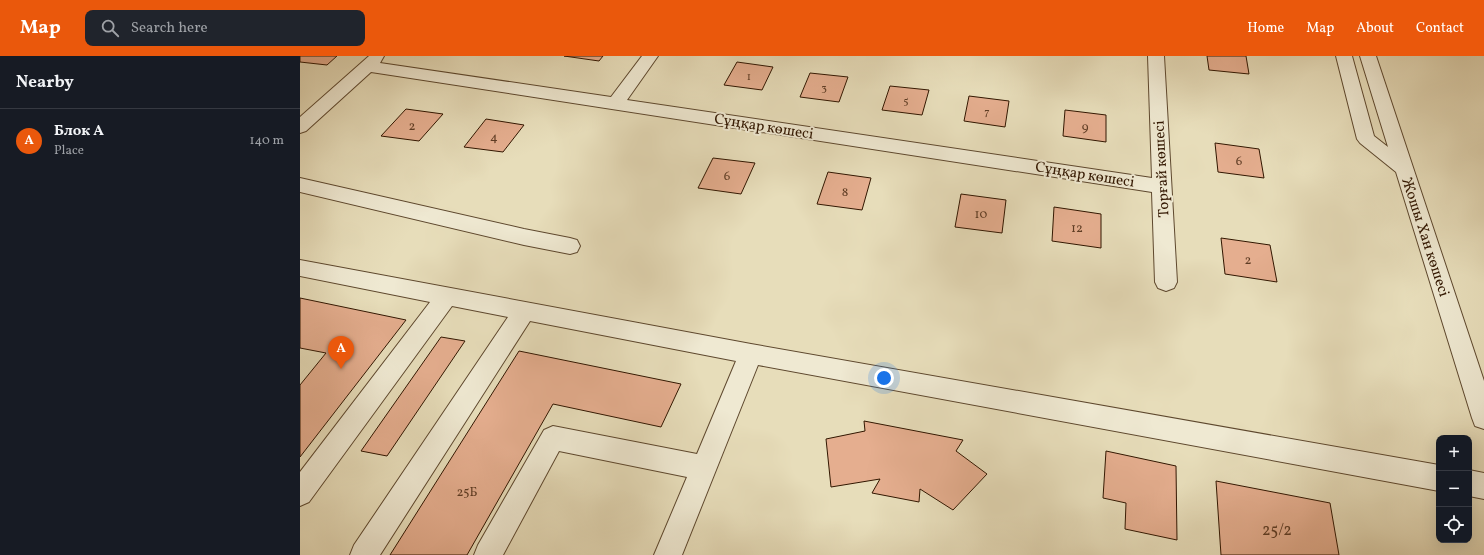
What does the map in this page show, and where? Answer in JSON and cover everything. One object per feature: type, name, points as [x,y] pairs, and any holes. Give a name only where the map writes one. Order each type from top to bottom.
[{"type":"street","points":[[616,104],[650,56]]},
{"type":"street","name":"Торғай көшесі","points":[[1156,56],[1166,282]]},
{"type":"street","points":[[1344,56],[1366,139],[1404,169]]},
{"type":"street","name":"Жошы Хан көшесі","points":[[1368,56],[1484,418]]},
{"type":"street","points":[[300,127],[373,61]]},
{"type":"street","name":"Сұңқар көшесі","points":[[373,61],[616,104],[1162,186]]},
{"type":"street","points":[[300,185],[570,246]]},
{"type":"street","points":[[300,268],[752,354],[1436,477]]},
{"type":"street","points":[[300,493],[447,296]]},
{"type":"street","points":[[364,555],[524,311]]},
{"type":"street","points":[[668,555],[752,354]]},
{"type":"street","points":[[488,555],[553,438],[704,468]]},
{"type":"street","points":[[1472,484],[1484,486]]},
{"type":"building","points":[[300,56],[337,56],[327,65],[300,62]]},
{"type":"building","points":[[564,56],[603,56],[599,61]]},
{"type":"building","points":[[1207,56],[1246,56],[1249,74],[1209,70]]},
{"type":"building","points":[[737,62],[773,67],[762,90],[724,85]]},
{"type":"building","points":[[810,73],[848,77],[839,102],[800,97]]},
{"type":"building","points":[[890,86],[929,90],[922,115],[882,110]]},
{"type":"building","points":[[969,96],[1009,101],[1005,127],[964,121]]},
{"type":"building","points":[[406,109],[443,114],[419,141],[381,136]]},
{"type":"building","points":[[1065,110],[1106,115],[1106,142],[1063,136]]},
{"type":"building","points":[[486,119],[524,125],[503,152],[464,147]]},
{"type":"building","points":[[1215,143],[1259,149],[1264,178],[1218,172]]},
{"type":"building","points":[[713,158],[755,163],[741,194],[698,188]]},
{"type":"building","points":[[828,172],[871,178],[862,210],[817,204]]},
{"type":"building","points":[[961,194],[1006,200],[1002,233],[955,227]]},
{"type":"building","points":[[1054,207],[1101,214],[1101,248],[1052,241]]},
{"type":"building","points":[[1221,238],[1270,245],[1277,282],[1225,274]]},
{"type":"building","points":[[300,298],[406,320],[300,457],[300,385],[326,353],[300,348]]},
{"type":"building","points":[[441,337],[465,341],[387,456],[361,451]]},
{"type":"building","points":[[519,351],[681,384],[661,427],[553,404],[467,555],[390,555]]},
{"type":"building","points":[[864,421],[963,440],[956,451],[987,474],[953,510],[920,489],[919,502],[872,493],[880,479],[831,487],[826,439],[865,431]]},
{"type":"building","points":[[1106,451],[1176,466],[1177,540],[1125,529],[1126,503],[1103,498]]},
{"type":"building","points":[[1216,481],[1330,503],[1339,555],[1221,555]]},
{"type":"place","name":"Блок А","points":[[341,369]]}]
